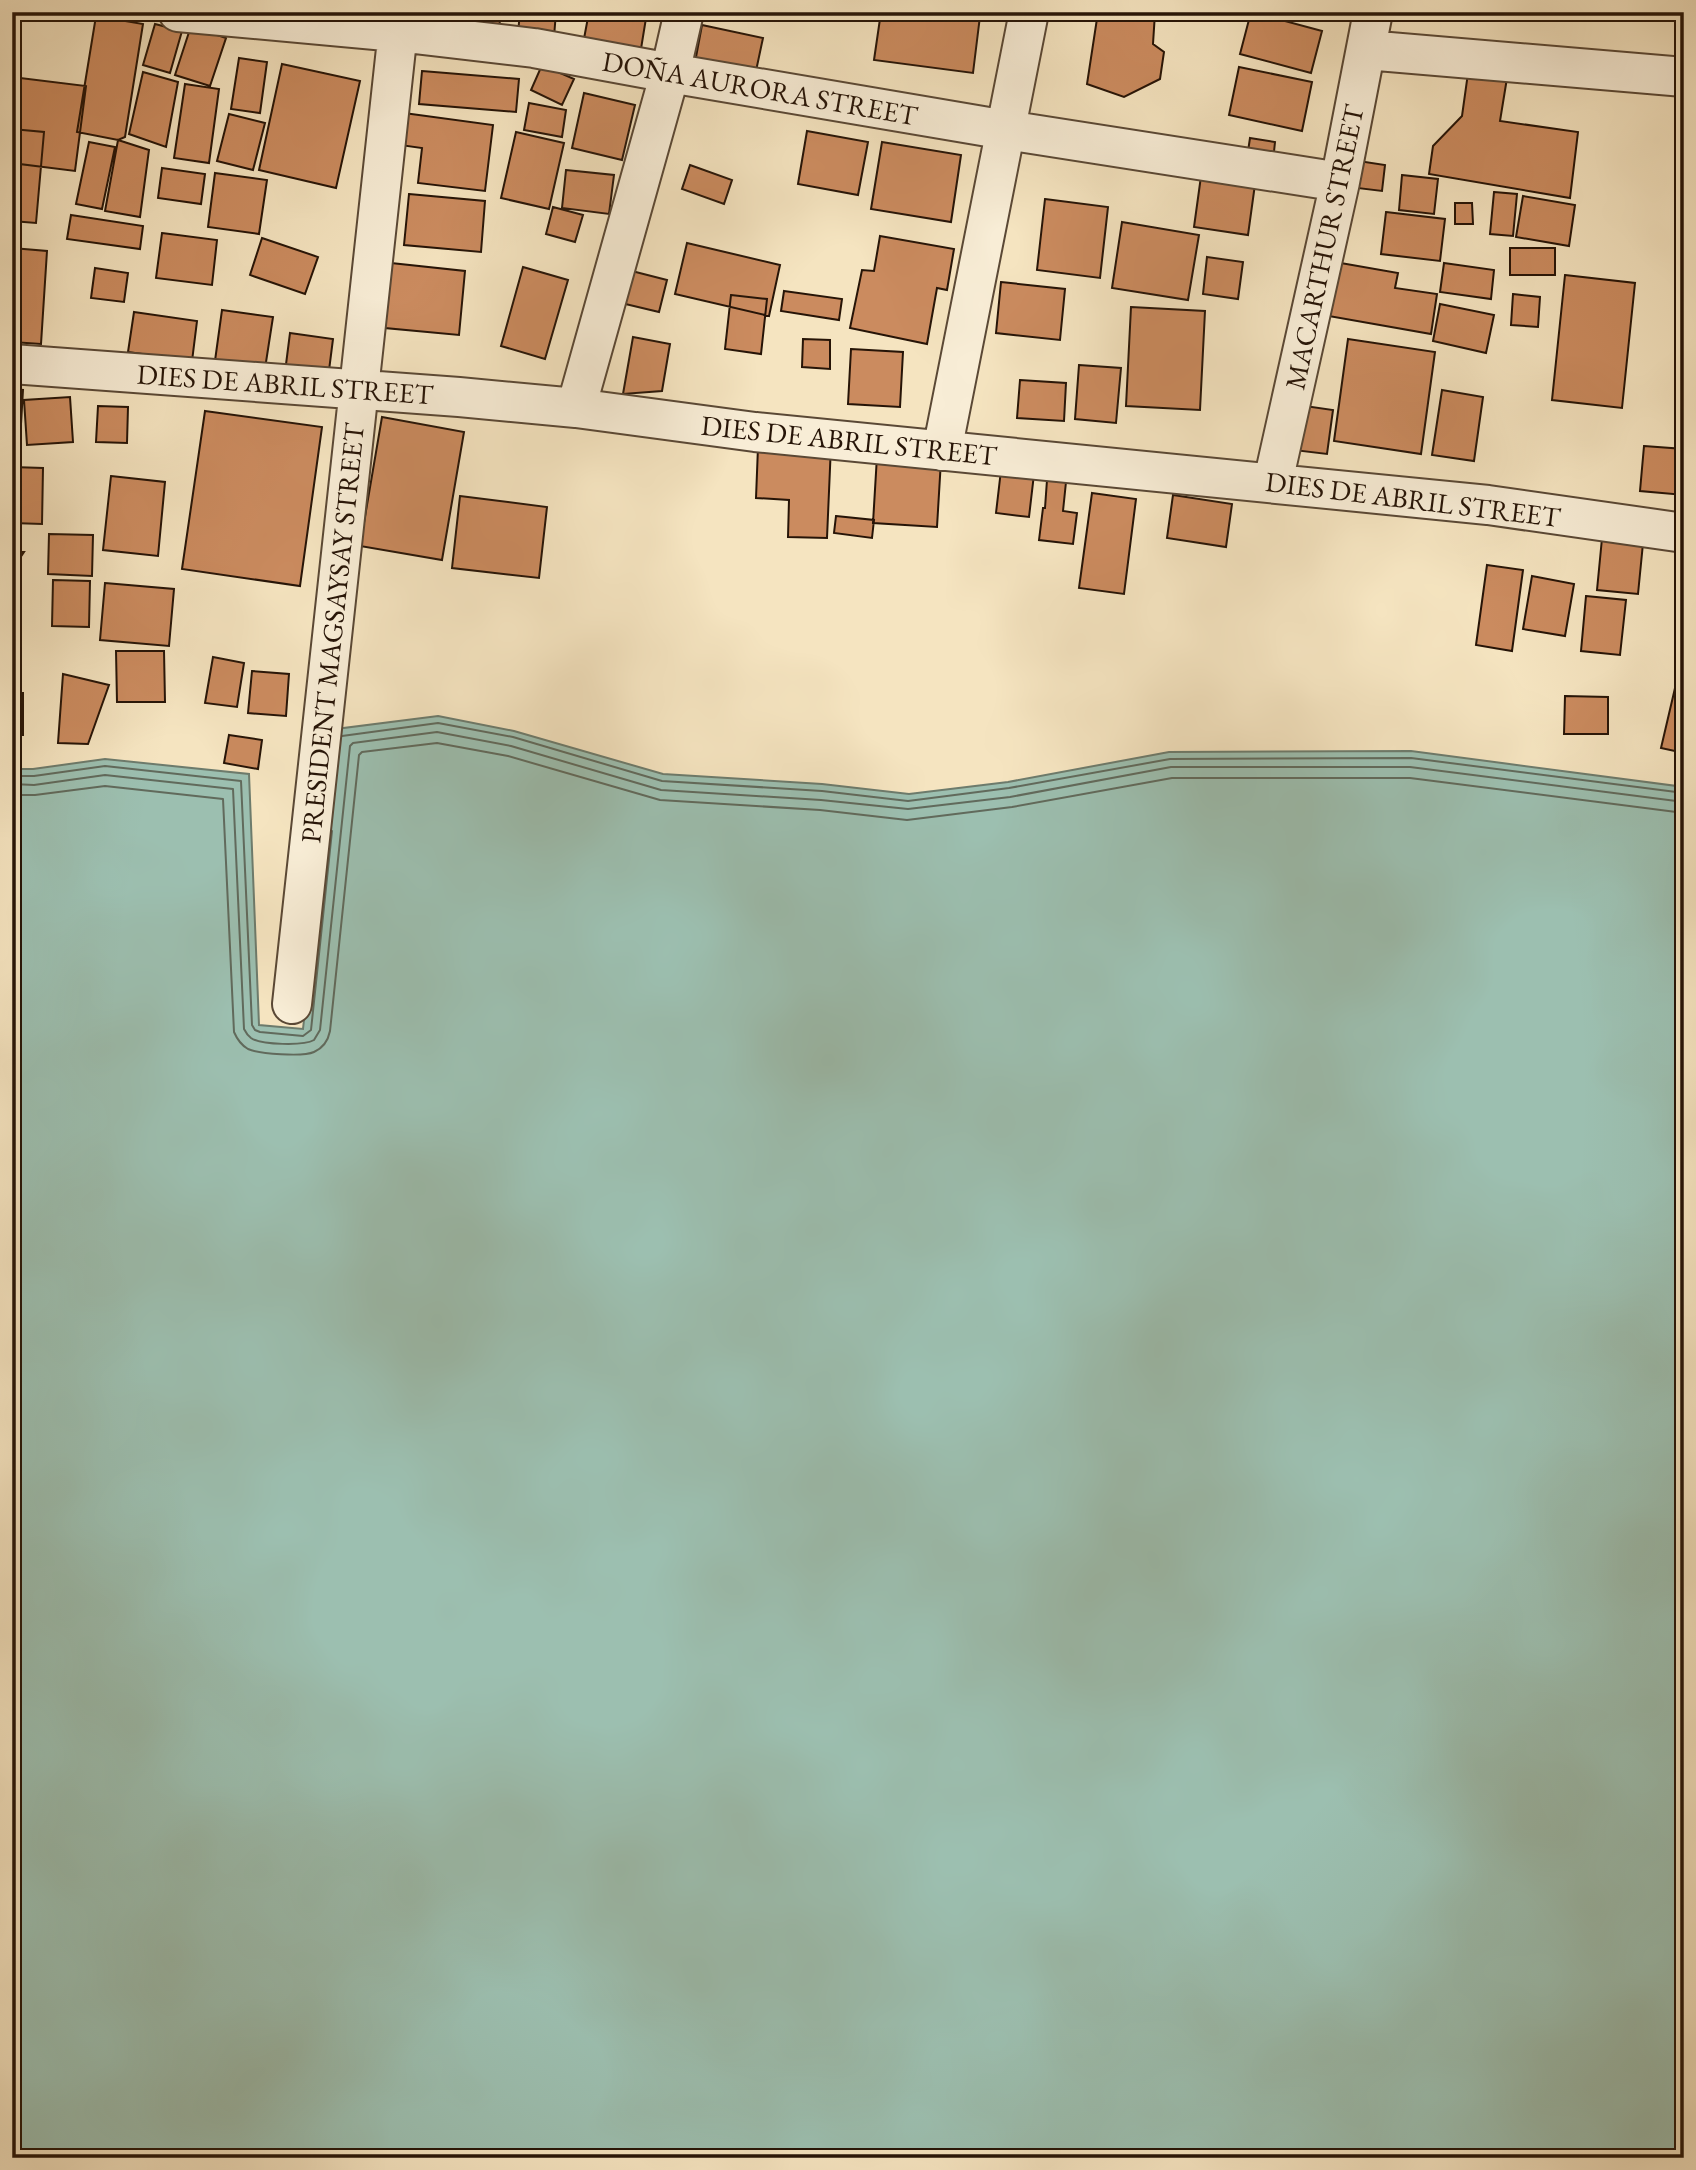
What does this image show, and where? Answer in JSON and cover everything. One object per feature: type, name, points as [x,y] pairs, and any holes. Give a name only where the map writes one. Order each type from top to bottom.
[{"type":"street","name":"DOÑA AURORA STREET","points":[[178,12],[399,22],[670,73],[1006,131],[1340,182]]},
{"type":"street","points":[[576,408],[670,73],[684,12]]},
{"type":"street","points":[[942,451],[1029,12]]},
{"type":"street","name":"MACARTHUR STREET","points":[[1273,482],[1340,182],[1373,12]]},
{"type":"street","name":"PRESIDENT MAGSAYSAY STREET","points":[[292,1004],[399,22]]},
{"type":"street","points":[[1366,50],[1684,77]]},
{"type":"street","name":"DIES DE ABRIL STREET","points":[[12,365],[576,408],[755,432],[1488,505],[1684,533]]},
{"type":"water","points":[[438,716],[514,731],[663,774],[822,784],[909,794],[1008,782],[1169,752],[1411,751],[1684,787],[1684,2158],[12,2158],[12,769],[33,769],[105,759],[249,774],[259,1025],[303,1029],[336,729]]},
{"type":"building","points":[[437,12],[501,12],[499,28],[436,21]]},
{"type":"building","points":[[520,12],[556,12],[554,37],[518,33]]},
{"type":"building","points":[[589,12],[647,12],[640,55],[583,44]]},
{"type":"building","points":[[881,12],[951,12],[980,16],[973,73],[874,60]]},
{"type":"building","points":[[1098,12],[1155,13],[1153,44],[1164,52],[1160,79],[1124,97],[1087,84]]},
{"type":"building","points":[[1251,12],[1322,31],[1311,73],[1240,54]]},
{"type":"building","points":[[96,16],[143,24],[125,137],[118,140],[77,132]]},
{"type":"building","points":[[155,24],[182,31],[170,73],[143,65]]},
{"type":"building","points":[[702,25],[763,38],[753,85],[693,73]]},
{"type":"building","points":[[191,26],[226,38],[210,86],[175,75]]},
{"type":"building","points":[[239,58],[267,62],[260,113],[231,109]]},
{"type":"building","points":[[282,64],[360,81],[336,188],[259,170]]},
{"type":"building","points":[[542,65],[574,79],[562,105],[531,90]]},
{"type":"building","points":[[1239,67],[1312,82],[1302,131],[1229,115]]},
{"type":"building","points":[[422,71],[519,79],[516,112],[419,104]]},
{"type":"building","points":[[143,72],[178,82],[166,147],[129,134]]},
{"type":"building","points":[[1468,73],[1507,78],[1500,121],[1578,132],[1570,198],[1429,174],[1433,146],[1462,116]]},
{"type":"building","points":[[12,77],[86,86],[75,171],[12,163]]},
{"type":"building","points":[[185,84],[219,89],[209,163],[174,158]]},
{"type":"building","points":[[584,93],[635,105],[622,160],[572,148]]},
{"type":"building","points":[[529,103],[566,110],[562,137],[524,130]]},
{"type":"building","points":[[404,113],[493,125],[485,191],[418,183],[422,148],[400,145]]},
{"type":"building","points":[[229,114],[265,123],[253,170],[217,161]]},
{"type":"building","points":[[12,129],[44,132],[36,223],[12,221]]},
{"type":"building","points":[[807,131],[868,142],[858,195],[798,184]]},
{"type":"building","points":[[516,132],[564,143],[549,209],[501,198]]},
{"type":"building","points":[[1250,138],[1275,142],[1273,161],[1247,158]]},
{"type":"building","points":[[118,140],[149,150],[140,217],[105,211]]},
{"type":"building","points":[[89,142],[115,147],[102,209],[76,204]]},
{"type":"building","points":[[882,142],[961,155],[951,222],[871,209]]},
{"type":"building","points":[[1352,160],[1385,165],[1382,191],[1349,187]]},
{"type":"building","points":[[690,165],[732,180],[724,204],[682,189]]},
{"type":"building","points":[[162,168],[205,174],[201,204],[158,198]]},
{"type":"building","points":[[1202,169],[1256,177],[1248,235],[1194,227]]},
{"type":"building","points":[[566,170],[614,175],[609,214],[562,208]]},
{"type":"building","points":[[215,173],[267,180],[259,234],[208,227]]},
{"type":"building","points":[[1402,175],[1438,179],[1434,214],[1399,210]]},
{"type":"building","points":[[1494,192],[1517,194],[1513,236],[1490,234]]},
{"type":"building","points":[[409,194],[485,201],[481,252],[404,245]]},
{"type":"building","points":[[1523,196],[1575,205],[1569,246],[1516,237]]},
{"type":"building","points":[[1045,199],[1108,207],[1100,278],[1037,270]]},
{"type":"building","points":[[1455,203],[1472,203],[1473,224],[1455,224]]},
{"type":"building","points":[[553,207],[583,215],[575,242],[546,234]]},
{"type":"building","points":[[1386,212],[1445,219],[1440,261],[1381,254]]},
{"type":"building","points":[[71,215],[143,226],[140,249],[67,239]]},
{"type":"building","points":[[1122,222],[1199,235],[1188,300],[1112,288]]},
{"type":"building","points":[[162,233],[217,240],[212,285],[156,278]]},
{"type":"building","points":[[880,236],[954,249],[947,290],[937,288],[927,344],[850,328],[862,270],[874,271]]},
{"type":"building","points":[[262,238],[318,257],[305,294],[250,275]]},
{"type":"building","points":[[687,243],[780,265],[769,316],[675,294]]},
{"type":"building","points":[[12,248],[47,251],[41,344],[12,342]]},
{"type":"building","points":[[1510,248],[1555,248],[1555,275],[1510,275]]},
{"type":"building","points":[[1207,257],[1243,262],[1238,299],[1203,294]]},
{"type":"building","points":[[1335,262],[1398,273],[1395,288],[1437,294],[1431,334],[1323,315]]},
{"type":"building","points":[[391,263],[465,271],[459,335],[385,328]]},
{"type":"building","points":[[1444,263],[1494,270],[1491,299],[1440,292]]},
{"type":"building","points":[[523,267],[568,280],[545,359],[501,346]]},
{"type":"building","points":[[95,268],[128,273],[124,302],[91,298]]},
{"type":"building","points":[[624,269],[667,280],[659,312],[617,302]]},
{"type":"building","points":[[1565,275],[1635,283],[1622,408],[1552,400]]},
{"type":"building","points":[[1001,282],[1065,289],[1060,340],[996,333]]},
{"type":"building","points":[[784,291],[842,299],[839,320],[781,311]]},
{"type":"building","points":[[1513,294],[1540,297],[1538,327],[1511,325]]},
{"type":"building","points":[[731,295],[767,299],[761,354],[725,349]]},
{"type":"building","points":[[1440,304],[1494,315],[1486,353],[1433,341]]},
{"type":"building","points":[[1131,307],[1205,311],[1200,410],[1126,406]]},
{"type":"building","points":[[222,310],[273,317],[264,375],[214,368]]},
{"type":"building","points":[[134,312],[197,321],[192,361],[128,352]]},
{"type":"building","points":[[290,333],[333,339],[327,386],[284,380]]},
{"type":"building","points":[[633,337],[670,344],[662,391],[623,394]]},
{"type":"building","points":[[803,339],[830,340],[830,369],[802,367]]},
{"type":"building","points":[[1348,339],[1435,352],[1421,454],[1334,441]]},
{"type":"building","points":[[851,349],[903,352],[900,407],[848,404]]},
{"type":"building","points":[[1079,365],[1121,368],[1116,423],[1075,419]]},
{"type":"building","points":[[1020,380],[1066,383],[1064,421],[1017,418]]},
{"type":"building","points":[[12,389],[23,390],[19,458],[12,458]]},
{"type":"building","points":[[1442,390],[1483,397],[1474,461],[1432,455]]},
{"type":"building","points":[[70,397],[73,442],[27,445],[24,400]]},
{"type":"building","points":[[1291,404],[1333,410],[1327,454],[1285,449]]},
{"type":"building","points":[[98,406],[128,407],[127,443],[96,442]]},
{"type":"building","points":[[205,411],[322,427],[300,586],[182,569]]},
{"type":"building","points":[[382,417],[464,432],[442,560],[360,546]]},
{"type":"building","points":[[831,445],[827,538],[788,537],[789,500],[756,498],[758,447]]},
{"type":"building","points":[[1644,446],[1684,449],[1684,495],[1640,491]]},
{"type":"building","points":[[877,456],[941,460],[937,527],[873,523]]},
{"type":"building","points":[[12,467],[43,468],[42,524],[12,523]]},
{"type":"building","points":[[1001,470],[1034,474],[1029,517],[996,513]]},
{"type":"building","points":[[111,476],[165,482],[158,556],[103,550]]},
{"type":"building","points":[[1047,480],[1066,482],[1063,511],[1077,513],[1073,544],[1039,540]]},
{"type":"building","points":[[1092,493],[1136,499],[1124,594],[1079,588]]},
{"type":"building","points":[[1173,495],[1232,504],[1226,547],[1167,538]]},
{"type":"building","points":[[460,496],[547,507],[539,578],[452,568]]},
{"type":"building","points":[[836,516],[874,520],[872,538],[834,533]]},
{"type":"building","points":[[1603,528],[1644,533],[1638,594],[1597,590]]},
{"type":"building","points":[[49,534],[93,535],[92,576],[48,574]]},
{"type":"building","points":[[24,552],[12,570],[12,554]]},
{"type":"building","points":[[1487,565],[1523,570],[1512,651],[1476,645]]},
{"type":"building","points":[[1532,576],[1574,584],[1565,636],[1523,629]]},
{"type":"building","points":[[19,578],[16,631],[12,630],[12,580]]},
{"type":"building","points":[[53,580],[90,581],[89,627],[52,626]]},
{"type":"building","points":[[105,583],[174,589],[169,646],[100,640]]},
{"type":"building","points":[[1586,596],[1626,600],[1620,655],[1581,651]]},
{"type":"building","points":[[12,640],[15,640],[17,676],[12,677]]},
{"type":"building","points":[[116,651],[164,651],[165,702],[117,702]]},
{"type":"building","points":[[213,657],[244,663],[237,707],[205,703]]},
{"type":"building","points":[[252,671],[289,674],[286,716],[248,713]]},
{"type":"building","points":[[1679,671],[1684,672],[1684,753],[1661,748]]},
{"type":"building","points":[[63,674],[109,685],[88,744],[58,743]]},
{"type":"building","points":[[12,693],[23,693],[23,735],[12,735]]},
{"type":"building","points":[[1565,696],[1608,697],[1608,734],[1564,734]]},
{"type":"building","points":[[229,735],[262,740],[258,769],[224,763]]}]
